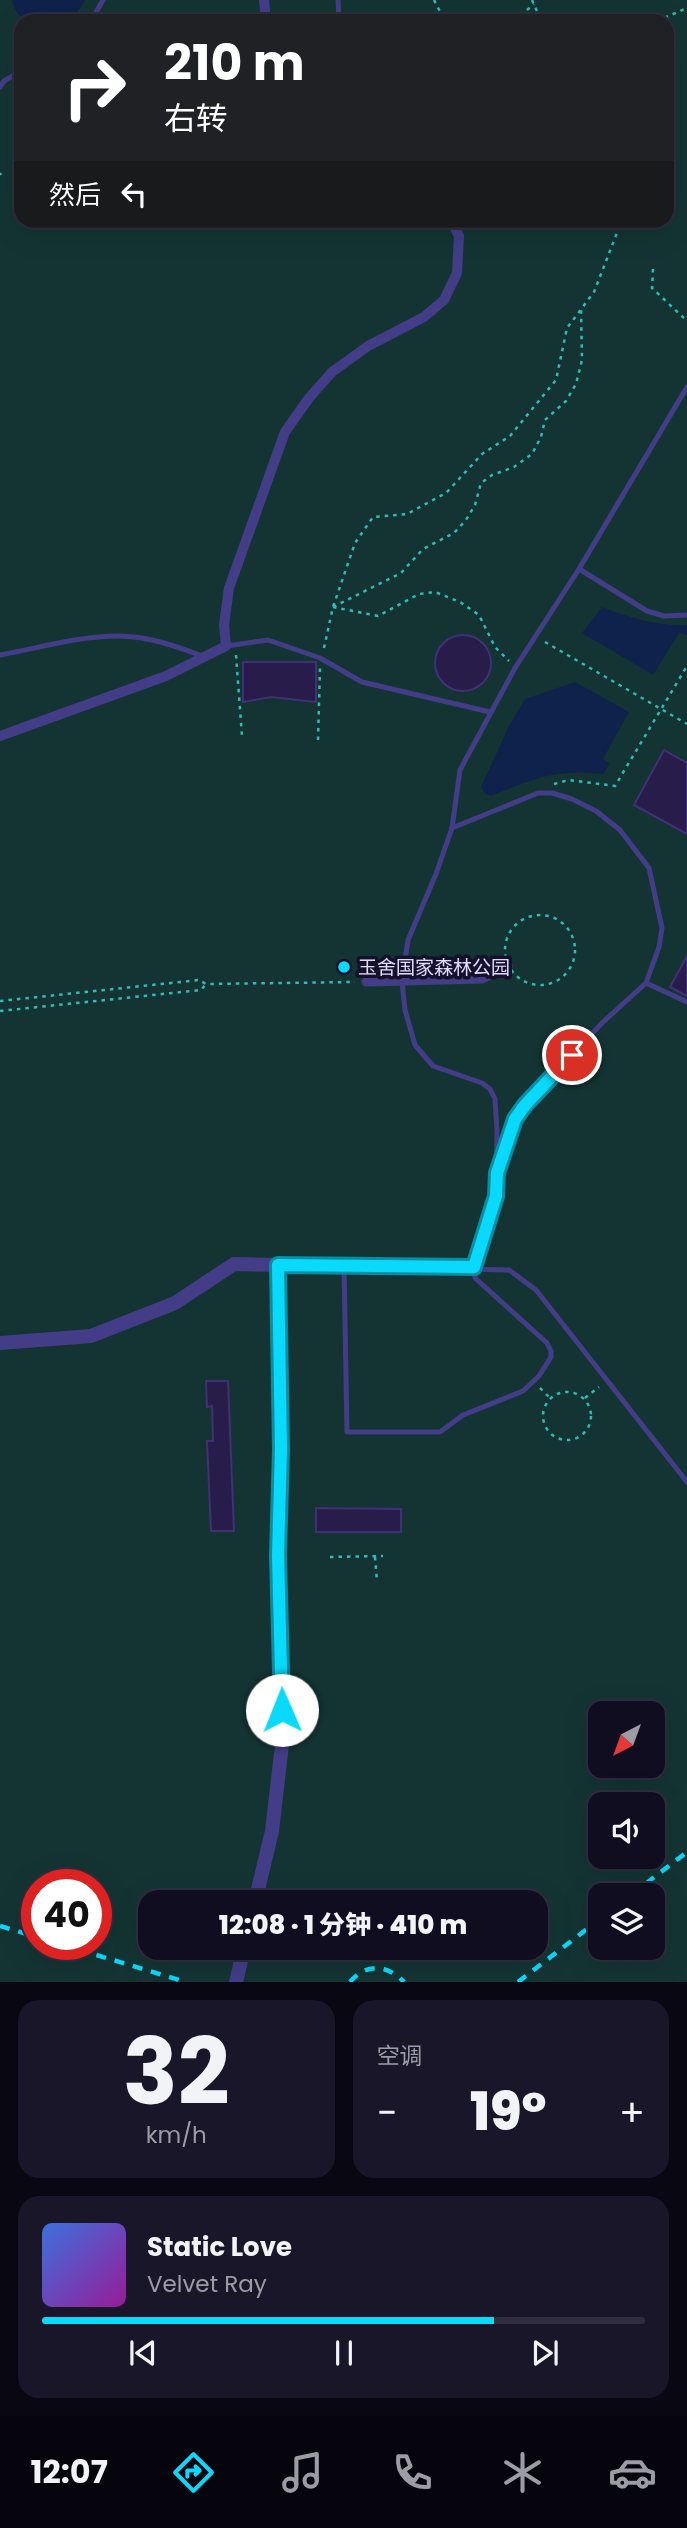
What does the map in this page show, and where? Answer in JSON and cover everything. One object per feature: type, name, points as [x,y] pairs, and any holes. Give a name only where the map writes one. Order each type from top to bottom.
[{"type":"street","points":[[0,736],[166,676],[231,645],[224,625],[229,588],[285,432],[331,372],[368,346],[424,317],[444,300],[457,272],[459,236],[455,228]]},
{"type":"street","points":[[366,982],[482,979],[508,966]]},
{"type":"street","points":[[0,1343],[91,1336],[175,1303],[234,1264],[278,1265],[281,1449],[278,1555],[283,1736],[272,1831],[258,1890]]},
{"type":"street","points":[[236,1982],[241,1960]]},
{"type":"lane","points":[[0,87],[14,75]]},
{"type":"lane","points":[[344,1266],[347,1432],[440,1432],[463,1415],[511,1397],[533,1382],[547,1366],[551,1350],[523,1319],[475,1278],[474,1267],[496,1196],[498,1131],[495,1099],[490,1089],[473,1078],[433,1066],[423,1057],[415,1045],[405,1010],[402,981],[408,940],[452,828],[460,770],[515,668],[579,569],[687,387]]},
{"type":"lane","points":[[579,569],[647,611],[664,616],[687,615]]},
{"type":"lane","points":[[0,655],[84,639],[120,636],[169,644],[204,657]]},
{"type":"lane","points":[[231,645],[268,640],[320,658],[362,682],[490,712]]},
{"type":"lane","points":[[452,828],[538,793],[552,793],[572,799],[596,811],[620,830],[649,868],[662,928],[659,947],[646,984],[603,1022],[525,1105],[515,1119],[497,1173]]},
{"type":"lane","points":[[646,984],[687,1003]]},
{"type":"lane","points":[[278,1265],[474,1267],[509,1270],[536,1290],[687,1482]]},
{"type":"path","points":[[318,740],[320,658],[333,607],[355,543],[373,517],[407,514],[446,493],[482,454],[510,436],[556,380],[567,328],[594,292],[619,228]]},
{"type":"path","points":[[653,269],[652,288],[687,320]]},
{"type":"path","points":[[333,607],[401,573],[424,549],[454,533],[475,505],[481,483],[492,475],[514,467],[532,454],[541,438],[545,420],[566,401],[576,384],[582,360],[582,309]]},
{"type":"path","points":[[333,607],[378,616],[419,594],[435,592],[460,602],[479,615],[495,646],[515,668]]},
{"type":"path","points":[[536,637],[687,724]]},
{"type":"path","points":[[231,645],[242,736]]},
{"type":"path","points":[[552,793],[555,782],[569,780],[615,786],[687,666]]},
{"type":"path","points":[[535,914],[544,914],[560,920],[571,933],[574,958],[560,979],[544,985],[527,983],[508,966],[505,941],[511,928],[519,920],[535,914]]},
{"type":"path","points":[[0,1001],[199,980],[206,984],[366,982]]},
{"type":"path","points":[[0,1011],[201,990],[206,984]]},
{"type":"path","points":[[584,1399],[607,1380]]},
{"type":"path","points":[[533,1382],[550,1398]]},
{"type":"path","points":[[562,1392],[569,1392],[584,1399],[591,1415],[588,1429],[578,1438],[564,1441],[551,1436],[544,1424],[543,1410],[550,1398],[562,1392]]},
{"type":"path","points":[[375,1556],[377,1581]]},
{"type":"path","points":[[330,1557],[383,1556]]},
{"type":"green space","name":"玉舍国家森林公园","points":[[0,0],[687,0],[687,1982],[0,1982]]},
{"type":"water","points":[[12,0],[85,0],[75,14],[18,14]]},
{"type":"water","points":[[602,607],[644,621],[687,625],[687,635],[679,633],[653,675],[582,633]]},
{"type":"water","points":[[575,682],[629,712],[603,759],[610,764],[603,774],[571,773],[545,776],[491,796],[485,794],[481,787],[509,726],[525,699]]},
{"type":"building","points":[[463,635],[474,637],[483,643],[489,652],[489,674],[483,683],[474,689],[463,691],[452,689],[443,683],[437,674],[435,663],[437,652],[443,643],[452,637]]},
{"type":"building","points":[[243,662],[316,662],[316,702],[271,697],[243,702]]},
{"type":"building","points":[[664,750],[687,763],[687,834],[634,805]]},
{"type":"building","points":[[687,956],[687,996],[670,987]]},
{"type":"building","points":[[206,1381],[228,1381],[234,1531],[211,1531],[207,1441],[213,1441],[212,1406],[207,1407]]},
{"type":"building","points":[[316,1508],[401,1509],[401,1532],[316,1532]]},
{"type":"railway","points":[[647,1883],[687,1852]]},
{"type":"railway","points":[[0,1926],[21,1932]]},
{"type":"railway","points":[[518,1982],[588,1928]]},
{"type":"railway","points":[[112,1960],[186,1982]]},
{"type":"railway","points":[[350,1982],[363,1971],[377,1968],[391,1972],[404,1982]]},
{"type":"place","name":"玉舍国家森林公园","points":[[344,967]]},
{"type":"route","points":[[282,1710],[278,1555],[281,1449],[278,1265],[474,1267],[496,1196],[497,1173],[515,1119],[572,1055]]}]
